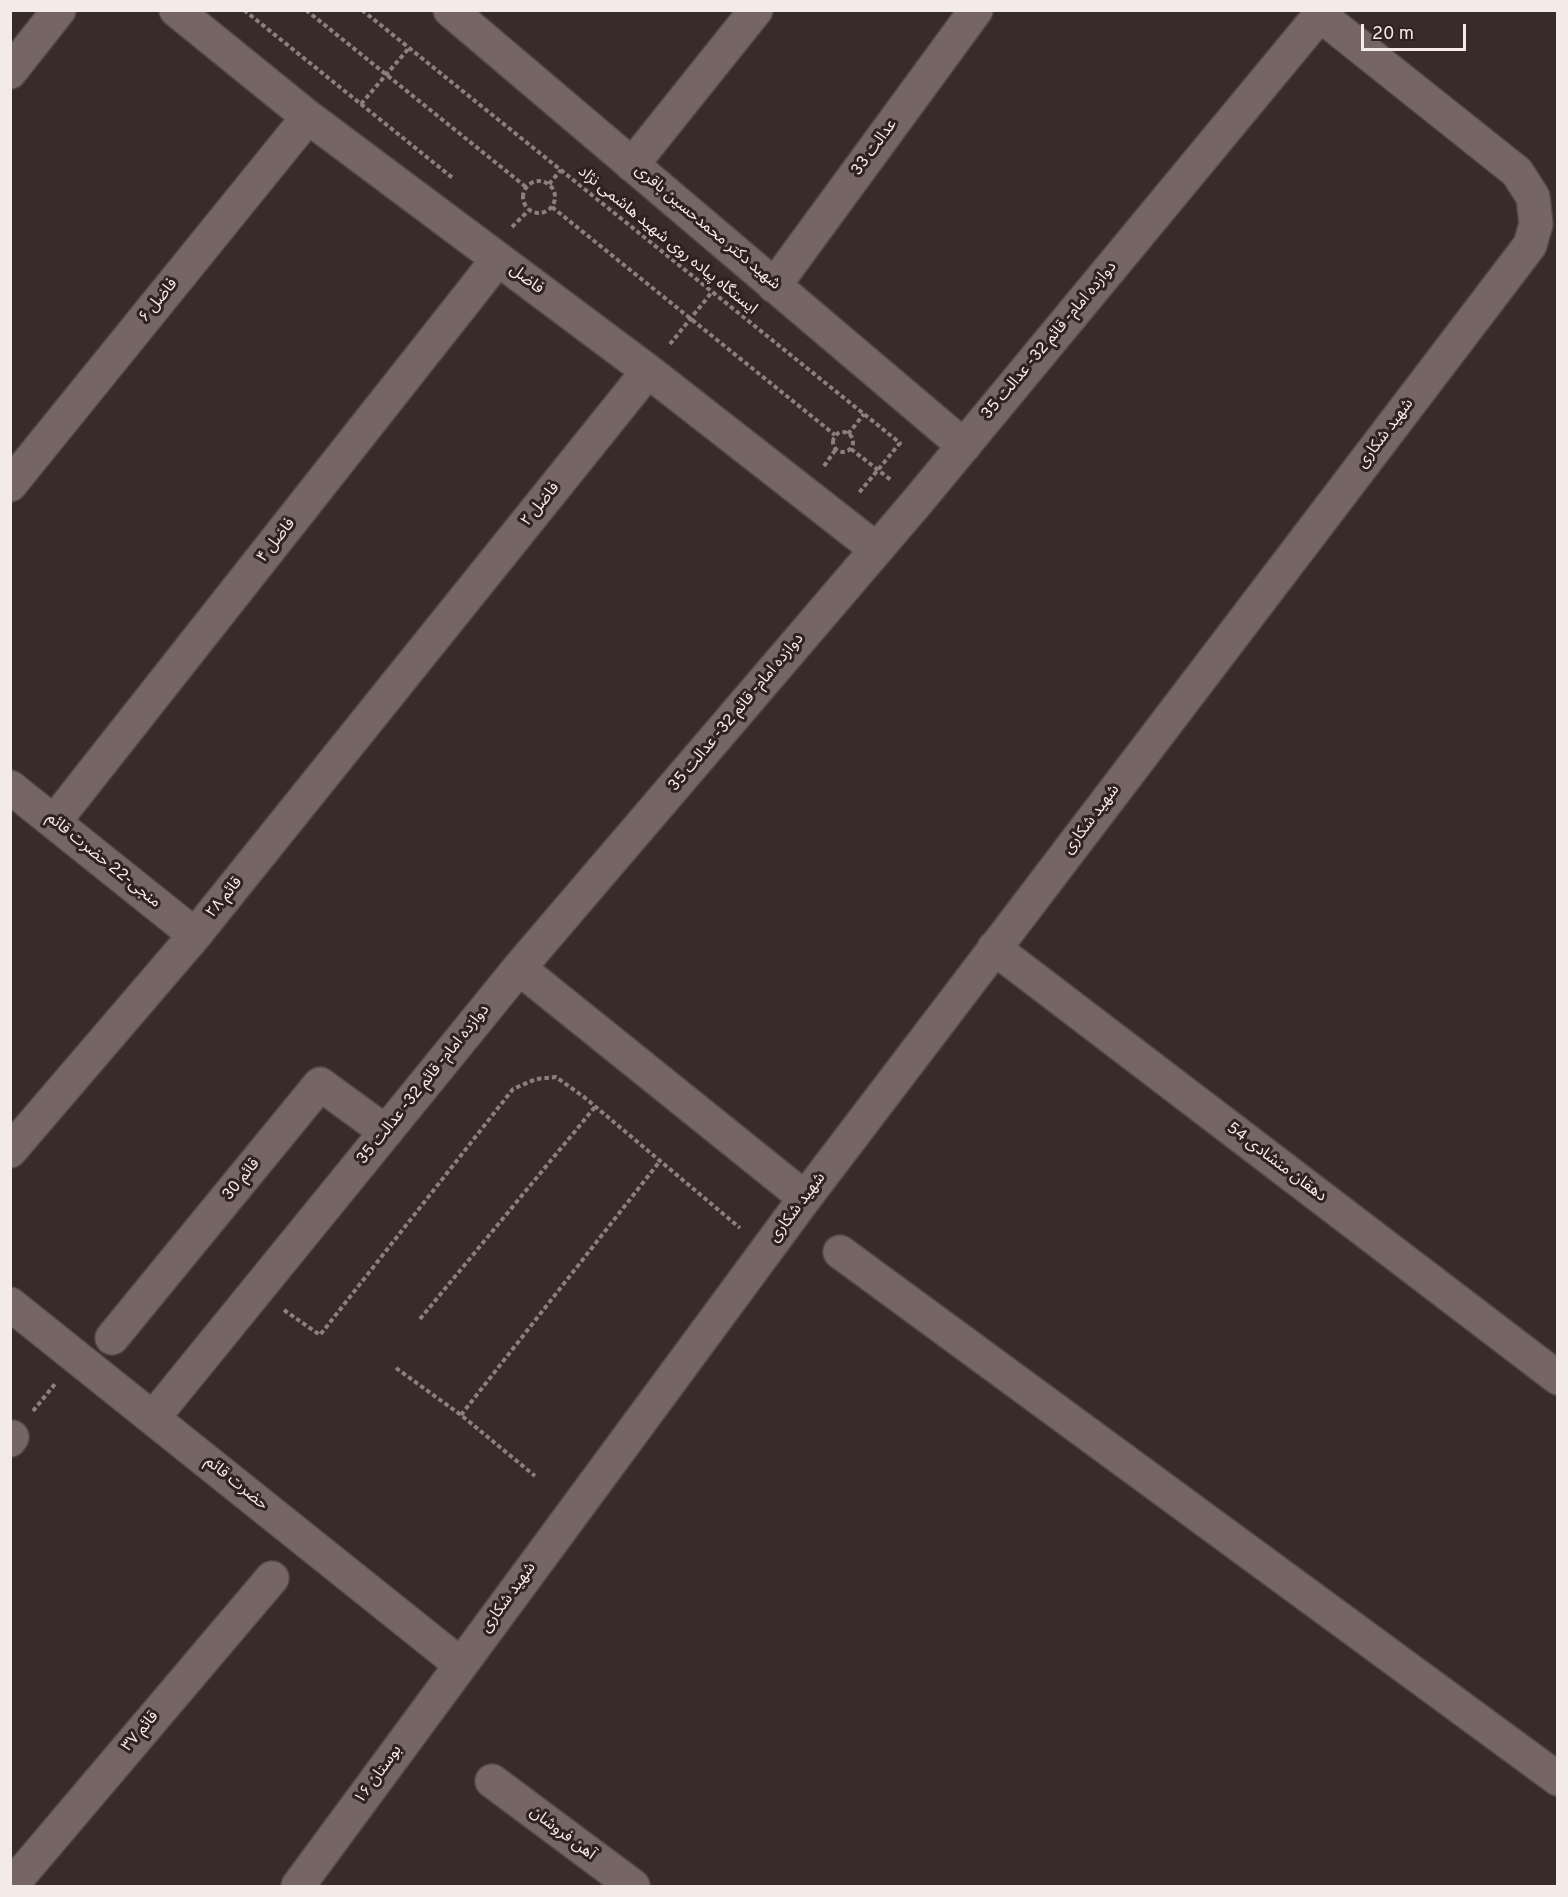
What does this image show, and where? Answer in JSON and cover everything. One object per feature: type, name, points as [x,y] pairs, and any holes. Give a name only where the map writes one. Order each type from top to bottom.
[{"type":"street","points":[[10,72],[59,10]]},
{"type":"street","name":"فاضل","points":[[176,10],[308,117],[498,259],[657,360],[876,549]]},
{"type":"street","name":"شهید دکتر محمدحسین باقری","points":[[450,10],[963,446]]},
{"type":"street","points":[[632,165],[756,10]]},
{"type":"street","name":"عدالت 33","points":[[774,286],[976,10]]},
{"type":"street","points":[[1322,13],[1517,172],[1533,197],[1536,224]]},
{"type":"street","name":"دوازده امام- قائم 32- عدالت 35","points":[[153,1418],[519,968],[918,501],[1322,13]]},
{"type":"street","name":"فاضل ۶","points":[[10,485],[308,117]]},
{"type":"street","points":[[1536,224],[1557,199]]},
{"type":"street","name":"شهید شکاری","points":[[460,1664],[805,1198],[1530,244],[1536,224]]},
{"type":"street","name":"فاضل ۴","points":[[54,822],[498,259]]},
{"type":"street","name":"فاضل ۲","points":[[433,639],[657,360]]},
{"type":"street","name":"قائم ۲۸","points":[[10,1151],[195,935],[433,639]]},
{"type":"street","name":"منجی-22 حضرت قائم","points":[[10,787],[195,935]]},
{"type":"street","name":"دهقان منشادی 54","points":[[994,948],[1557,1378]]},
{"type":"street","points":[[519,968],[805,1198]]},
{"type":"street","name":"قائم 30","points":[[112,1338],[320,1084],[386,1132]]},
{"type":"street","points":[[840,1252],[1557,1779]]},
{"type":"street","name":"حضرت قائم","points":[[10,1304],[460,1664]]},
{"type":"street","name":"قائم ۳۷","points":[[16,1870],[272,1578]]},
{"type":"street","name":"بوستان ۱۶","points":[[298,1887],[460,1664]]},
{"type":"street","name":"آهن فروشان","points":[[492,1781],[633,1887]]},
{"type":"path","points":[[306,10],[526,188]]},
{"type":"path","name":"ایستگاه پیاده روی شهید هاشمی نژاد","points":[[362,10],[900,443],[853,501]]},
{"type":"path","points":[[361,104],[409,48]]},
{"type":"path","points":[[549,184],[561,170]]},
{"type":"path","points":[[541,181],[549,184],[554,191],[555,199],[552,207],[545,213],[537,214],[529,210],[524,204],[522,195],[526,188],[532,183],[541,181]]},
{"type":"path","points":[[552,207],[835,435]]},
{"type":"path","points":[[512,226],[529,210]]},
{"type":"path","points":[[657,360],[712,292]]},
{"type":"path","points":[[849,434],[864,414]]},
{"type":"path","points":[[840,432],[849,434],[854,443],[851,449],[846,452],[836,450],[832,441],[835,435],[840,432]]},
{"type":"path","points":[[851,449],[918,501]]},
{"type":"path","points":[[818,473],[836,450]]},
{"type":"path","points":[[257,1290],[320,1335],[513,1089],[536,1079],[556,1077],[766,1250]]},
{"type":"path","points":[[420,1319],[595,1107]]},
{"type":"path","points":[[461,1415],[660,1161]]},
{"type":"path","points":[[11,1439],[76,1357]]},
{"type":"path","points":[[396,1368],[461,1415],[535,1476]]}]
